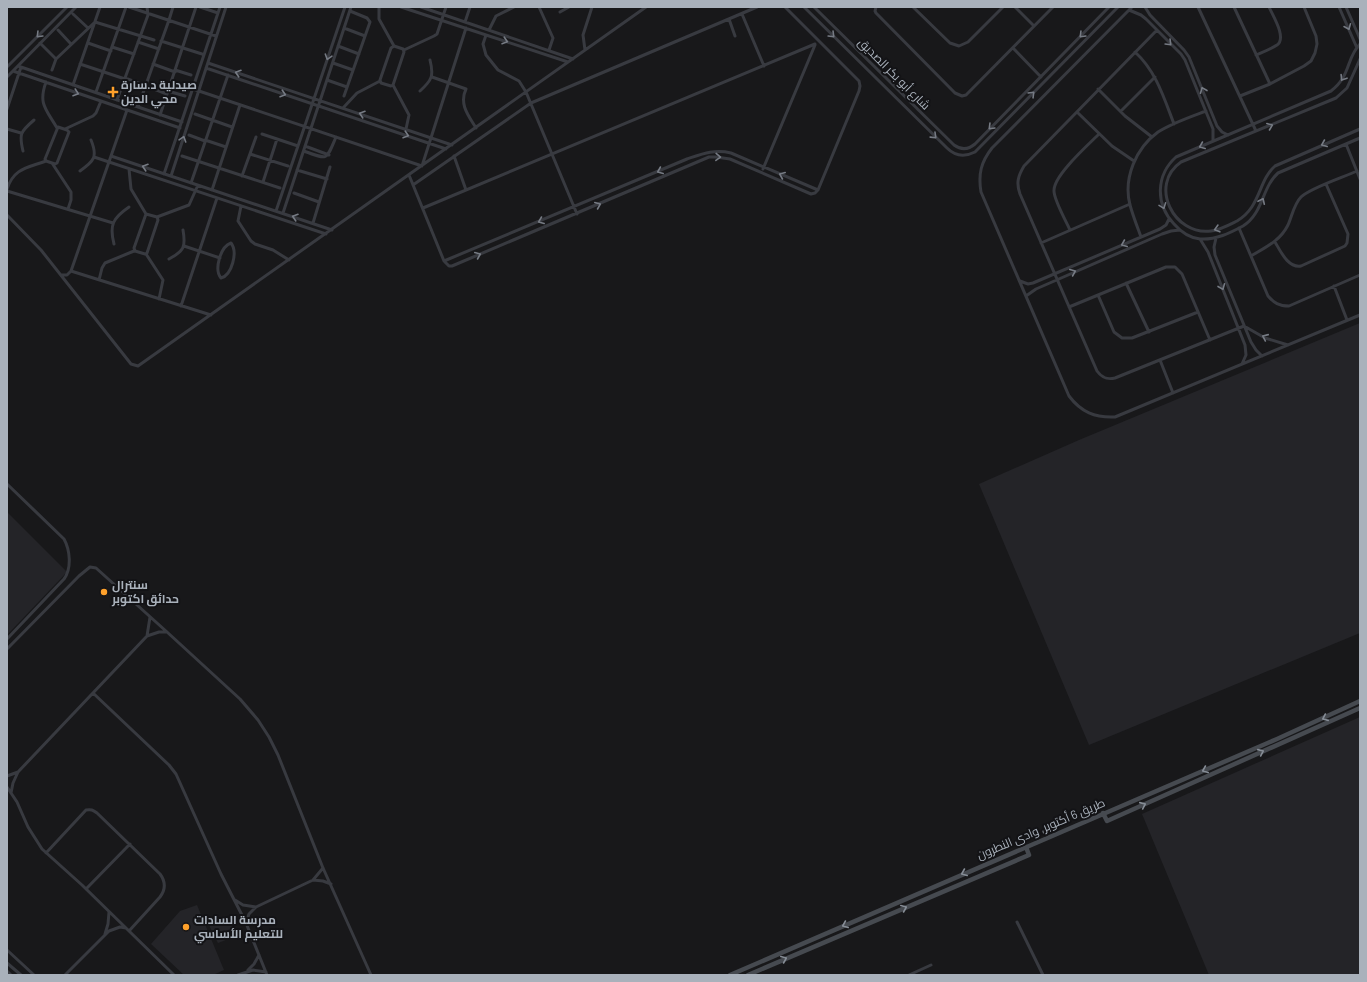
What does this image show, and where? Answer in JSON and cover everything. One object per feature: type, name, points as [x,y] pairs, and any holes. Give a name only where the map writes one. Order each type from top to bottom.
[{"type":"street","points":[[7,67],[67,7]]},
{"type":"street","points":[[7,77],[20,66],[76,7]]},
{"type":"street","points":[[74,84],[100,7]]},
{"type":"street","points":[[96,92],[126,7],[216,36]]},
{"type":"street","points":[[117,100],[140,36],[147,13],[147,7]]},
{"type":"street","points":[[138,107],[162,41],[172,7]]},
{"type":"street","points":[[160,114],[196,7]]},
{"type":"street","points":[[200,7],[218,13]]},
{"type":"street","points":[[164,174],[219,7]]},
{"type":"street","points":[[171,176],[226,7]]},
{"type":"street","points":[[276,211],[345,7]]},
{"type":"street","points":[[379,7],[379,19],[394,46],[404,50],[434,36],[438,31],[446,7]]},
{"type":"street","points":[[401,7],[568,62]]},
{"type":"street","points":[[421,7],[573,58]]},
{"type":"street","points":[[465,22],[470,7]]},
{"type":"street","points":[[489,30],[496,16],[514,7]]},
{"type":"street","points":[[539,7],[553,38],[549,50]]},
{"type":"street","points":[[560,12],[569,7]]},
{"type":"street","points":[[585,50],[583,35],[592,7]]},
{"type":"street","points":[[7,215],[28,235],[131,364],[135,366],[140,365],[646,7]]},
{"type":"street","points":[[413,185],[531,103],[757,7]]},
{"type":"street","points":[[409,175],[444,261],[447,265],[452,266],[709,158],[723,157],[730,159],[811,194],[815,193],[818,190],[860,86],[859,81],[785,7]]},
{"type":"street","points":[[804,7],[950,152],[966,155],[975,152],[1118,7]]},
{"type":"street","points":[[876,7],[876,13],[959,96],[966,95],[1053,7]]},
{"type":"street","points":[[913,7],[950,44],[959,46],[968,42],[1003,7]]},
{"type":"street","points":[[1015,7],[1034,26]]},
{"type":"street","points":[[960,155],[963,149],[975,144],[1109,7]]},
{"type":"street","points":[[1132,7],[992,148],[980,168],[979,180],[981,192],[1069,396],[1075,404],[1093,416],[1104,418],[1115,417],[1360,315]]},
{"type":"street","points":[[1145,7],[1150,15],[1187,53],[1217,126],[1222,132],[1228,135]]},
{"type":"street","points":[[1198,7],[1256,132]]},
{"type":"street","points":[[1234,7],[1270,84]]},
{"type":"street","points":[[1256,55],[1276,46],[1280,42],[1280,33],[1269,7]]},
{"type":"street","points":[[1240,96],[1270,84],[1304,66],[1311,60],[1315,53],[1317,44],[1316,36],[1304,7]]},
{"type":"street","points":[[1339,7],[1356,48]]},
{"type":"street","points":[[1346,7],[1360,39]]},
{"type":"street","points":[[811,14],[816,8]]},
{"type":"street","name":"شارع أبو بكر الصديق","points":[[816,8],[868,62],[954,145],[963,149]]},
{"type":"street","points":[[283,214],[351,9],[368,19],[369,24],[344,96]]},
{"type":"street","points":[[427,16],[429,10]]},
{"type":"street","points":[[1128,10],[1141,15],[1181,54],[1185,60],[1214,132],[1213,141]]},
{"type":"street","points":[[61,13],[65,18]]},
{"type":"street","points":[[73,14],[88,28]]},
{"type":"street","points":[[742,14],[764,66]]},
{"type":"street","points":[[729,19],[735,36]]},
{"type":"street","points":[[52,70],[56,59],[95,22]]},
{"type":"street","points":[[95,22],[154,40]]},
{"type":"street","points":[[344,28],[365,36]]},
{"type":"street","points":[[422,166],[466,28]]},
{"type":"street","points":[[58,30],[72,44]]},
{"type":"street","points":[[1157,30],[1024,166],[1018,179],[1020,194],[1100,376],[1105,379],[1115,378],[1244,326],[1265,338],[1288,345]]},
{"type":"street","points":[[335,35],[342,37]]},
{"type":"street","points":[[486,35],[483,44],[486,55],[498,70],[519,81],[526,92],[577,214]]},
{"type":"street","points":[[762,172],[817,39]]},
{"type":"street","points":[[162,41],[202,54]]},
{"type":"street","points":[[138,42],[158,49]]},
{"type":"street","points":[[88,43],[134,54]]},
{"type":"street","points":[[40,44],[56,59]]},
{"type":"street","points":[[423,208],[815,44]]},
{"type":"street","points":[[1360,44],[1356,48],[1342,82],[1331,92],[1176,157],[1166,168],[1163,175],[1160,190],[1162,205],[1169,219],[1180,230],[1191,237],[1200,239],[1216,238],[1250,221],[1257,212],[1272,181],[1278,173],[1360,138]]},
{"type":"street","points":[[338,46],[359,54]]},
{"type":"street","points":[[343,108],[357,93],[380,81],[391,48],[394,46]]},
{"type":"street","points":[[538,52],[540,47]]},
{"type":"street","points":[[1013,48],[1041,77]]},
{"type":"street","points":[[404,50],[393,85],[409,115],[406,129]]},
{"type":"street","points":[[1065,52],[1070,57]]},
{"type":"street","points":[[1135,52],[1146,63],[1155,77],[1174,124]]},
{"type":"street","points":[[1360,59],[1347,88],[1336,98],[1181,162],[1176,166],[1168,181],[1166,193],[1168,204],[1174,215],[1180,221],[1194,229],[1210,231],[1218,230],[1237,221],[1246,214],[1254,204],[1268,173],[1275,166],[1360,130]]},
{"type":"street","points":[[420,92],[432,78],[433,72],[430,60]]},
{"type":"street","points":[[863,66],[868,62]]},
{"type":"street","points":[[208,63],[452,145]]},
{"type":"street","points":[[333,63],[353,70]]},
{"type":"street","points":[[80,64],[145,86],[185,96]]},
{"type":"street","points":[[153,64],[191,75]]},
{"type":"street","points":[[7,109],[20,66]]},
{"type":"street","points":[[20,66],[182,122]]},
{"type":"street","points":[[206,68],[446,149]]},
{"type":"street","points":[[13,71],[180,128]]},
{"type":"street","points":[[191,183],[228,75]]},
{"type":"street","points":[[1121,111],[1155,77]]},
{"type":"street","points":[[432,78],[466,89],[464,94],[464,107],[476,128]]},
{"type":"street","points":[[327,80],[347,87]]},
{"type":"street","points":[[882,85],[887,80]]},
{"type":"street","points":[[62,88],[64,81]]},
{"type":"street","points":[[380,81],[381,83],[390,86],[393,85]]},
{"type":"street","points":[[46,82],[42,102],[56,128],[45,158],[46,161]]},
{"type":"street","points":[[193,89],[422,166]]},
{"type":"street","points":[[1098,90],[1152,137]]},
{"type":"street","points":[[64,129],[93,116],[96,113],[101,101]]},
{"type":"street","points":[[1016,102],[1020,106]]},
{"type":"street","points":[[212,190],[240,104]]},
{"type":"street","points":[[61,275],[67,275],[71,271],[127,110]]},
{"type":"street","points":[[1141,237],[1130,204],[1128,182],[1134,161],[1145,144],[1159,132],[1206,111]]},
{"type":"street","points":[[1077,112],[1112,146],[1134,161]]},
{"type":"street","points":[[195,114],[232,127]]},
{"type":"street","points":[[23,151],[20,142],[21,133],[26,126],[34,120]]},
{"type":"street","points":[[379,126],[381,121]]},
{"type":"street","points":[[924,126],[929,121]]},
{"type":"street","points":[[56,128],[59,127],[68,130],[57,163],[55,164],[46,161],[18,172],[11,178],[7,190],[113,223]]},
{"type":"street","points":[[7,129],[21,133]]},
{"type":"street","points":[[262,134],[298,146]]},
{"type":"street","points":[[1070,230],[1054,195],[1054,185],[1058,176],[1099,134]]},
{"type":"street","points":[[189,135],[226,147]]},
{"type":"street","points":[[242,176],[256,137]]},
{"type":"street","points":[[304,151],[322,158],[329,155],[336,137]]},
{"type":"street","points":[[263,182],[277,139]]},
{"type":"street","points":[[80,171],[89,165],[94,157],[94,149],[91,140]]},
{"type":"street","points":[[1346,144],[1360,179]]},
{"type":"street","points":[[305,146],[329,155]]},
{"type":"street","points":[[444,261],[687,159],[712,151],[731,153],[818,190]]},
{"type":"street","points":[[250,154],[288,166]]},
{"type":"street","points":[[171,155],[177,157]]},
{"type":"street","points":[[111,156],[332,230]]},
{"type":"street","points":[[182,156],[280,188]]},
{"type":"street","points":[[454,156],[466,190]]},
{"type":"street","points":[[94,157],[129,170],[326,234]]},
{"type":"street","points":[[52,163],[71,192],[71,200],[68,209]]},
{"type":"street","points":[[313,223],[330,167]]},
{"type":"street","points":[[129,170],[131,189],[146,214],[157,217],[189,205],[198,185]]},
{"type":"street","points":[[297,170],[327,179]]},
{"type":"street","points":[[1251,256],[1275,242],[1285,231],[1300,198],[1310,191],[1357,171]]},
{"type":"street","points":[[1275,242],[1291,264],[1297,267],[1345,246],[1347,243],[1348,234],[1326,184]]},
{"type":"street","points":[[294,193],[319,202]]},
{"type":"street","points":[[181,306],[218,198]]},
{"type":"street","points":[[1041,243],[1130,204]]},
{"type":"street","points":[[241,206],[238,221],[239,225],[251,241],[260,246],[274,250],[289,260]]},
{"type":"street","points":[[259,212],[262,206]]},
{"type":"street","points":[[114,244],[111,230],[113,223],[117,216],[129,207]]},
{"type":"street","points":[[134,251],[146,214]]},
{"type":"street","points":[[146,254],[158,221],[157,217]]},
{"type":"street","points":[[1020,281],[1028,284],[1055,274],[1160,229],[1166,225],[1169,219]]},
{"type":"street","points":[[1238,228],[1268,296],[1277,304],[1289,306],[1360,275]]},
{"type":"street","points":[[169,259],[178,254],[184,246],[185,241],[183,230]]},
{"type":"street","points":[[1026,296],[1036,289],[1057,279],[1166,232],[1180,230]]},
{"type":"street","points":[[1216,238],[1214,247],[1216,255],[1253,346],[1262,356]]},
{"type":"street","points":[[1200,239],[1208,252],[1247,350],[1242,364]]},
{"type":"street","points":[[231,243],[234,250],[233,262],[227,274],[221,278],[218,272],[220,258],[225,247],[231,243]]},
{"type":"street","points":[[184,246],[220,258]]},
{"type":"street","points":[[99,280],[105,263],[134,251],[146,254],[163,280],[159,299]]},
{"type":"street","points":[[1069,306],[1166,267],[1175,267],[1182,274],[1210,340]]},
{"type":"street","points":[[71,271],[211,315]]},
{"type":"street","points":[[1126,283],[1149,332]]},
{"type":"street","points":[[1334,286],[1347,320]]},
{"type":"street","points":[[1098,295],[1114,332],[1118,336],[1127,339],[1149,332],[1198,312]]},
{"type":"street","points":[[1160,360],[1173,393]]},
{"type":"street","points":[[7,484],[63,537],[68,547],[69,566],[64,579],[7,639]]},
{"type":"street","points":[[7,649],[79,576],[90,567],[96,568],[150,616],[240,699],[258,720],[269,736],[323,868],[371,975]]},
{"type":"street","points":[[147,636],[150,616]]},
{"type":"street","points":[[11,793],[13,783],[18,772],[147,636],[159,632],[167,632]]},
{"type":"street","points":[[93,693],[169,765],[176,774],[246,923],[267,974]]},
{"type":"street","name":"طريق 6 أكتوبر, وادى النطرون","points":[[730,975],[1277,739],[1360,701]]},
{"type":"street","name":"طريق 6 أكتوبر, وادى النطرون","points":[[1103,813],[1107,821],[1360,708]]},
{"type":"street","points":[[7,776],[18,772]]},
{"type":"street","points":[[7,787],[18,802],[32,834],[46,853],[128,929],[174,975]]},
{"type":"street","points":[[46,853],[82,813],[86,810],[94,810],[160,874],[164,879],[165,885],[164,892],[160,897],[128,929],[114,928],[104,935],[65,975]]},
{"type":"street","points":[[86,889],[130,844]]},
{"type":"street","name":"طريق 6 أكتوبر, وادى النطرون","points":[[748,975],[1029,855],[1026,847]]},
{"type":"street","points":[[246,923],[249,914],[256,907],[313,880],[323,868]]},
{"type":"street","points":[[313,880],[331,884]]},
{"type":"street","points":[[234,899],[244,905],[256,907]]},
{"type":"street","points":[[104,935],[108,924],[109,912]]},
{"type":"street","points":[[1017,922],[1043,975]]},
{"type":"street","points":[[7,950],[34,975]]},
{"type":"street","points":[[247,971],[254,964],[259,955]]},
{"type":"street","points":[[7,963],[21,975]]},
{"type":"street","points":[[909,975],[931,965]]},
{"type":"street","points":[[921,975],[922,969]]},
{"type":"street","points":[[238,975],[247,971],[256,970],[267,974]]},
{"type":"street","points":[[7,971],[11,975]]},
{"type":"shaded area","points":[[1360,323],[1360,633],[1089,745],[979,484],[1079,440]]},
{"type":"shaded area","points":[[7,512],[67,572],[7,635]]},
{"type":"shaded area","points":[[1360,717],[1360,975],[1209,975],[1142,814]]},
{"type":"shaded area","name":"مدرسة السادات للتعليم الأساسي","points":[[197,905],[224,970],[213,975],[184,975],[151,944],[180,911]]},
{"type":"shaded area","points":[[229,916],[236,936],[218,943],[209,925]]},
{"type":"place","name":"صيدلية د.سارة محي الدين","points":[[113,92]]},
{"type":"place","name":"سنترال حدائق اكتوبر","points":[[104,592]]},
{"type":"place","name":"مدرسة السادات للتعليم الأساسي","points":[[186,927]]}]
